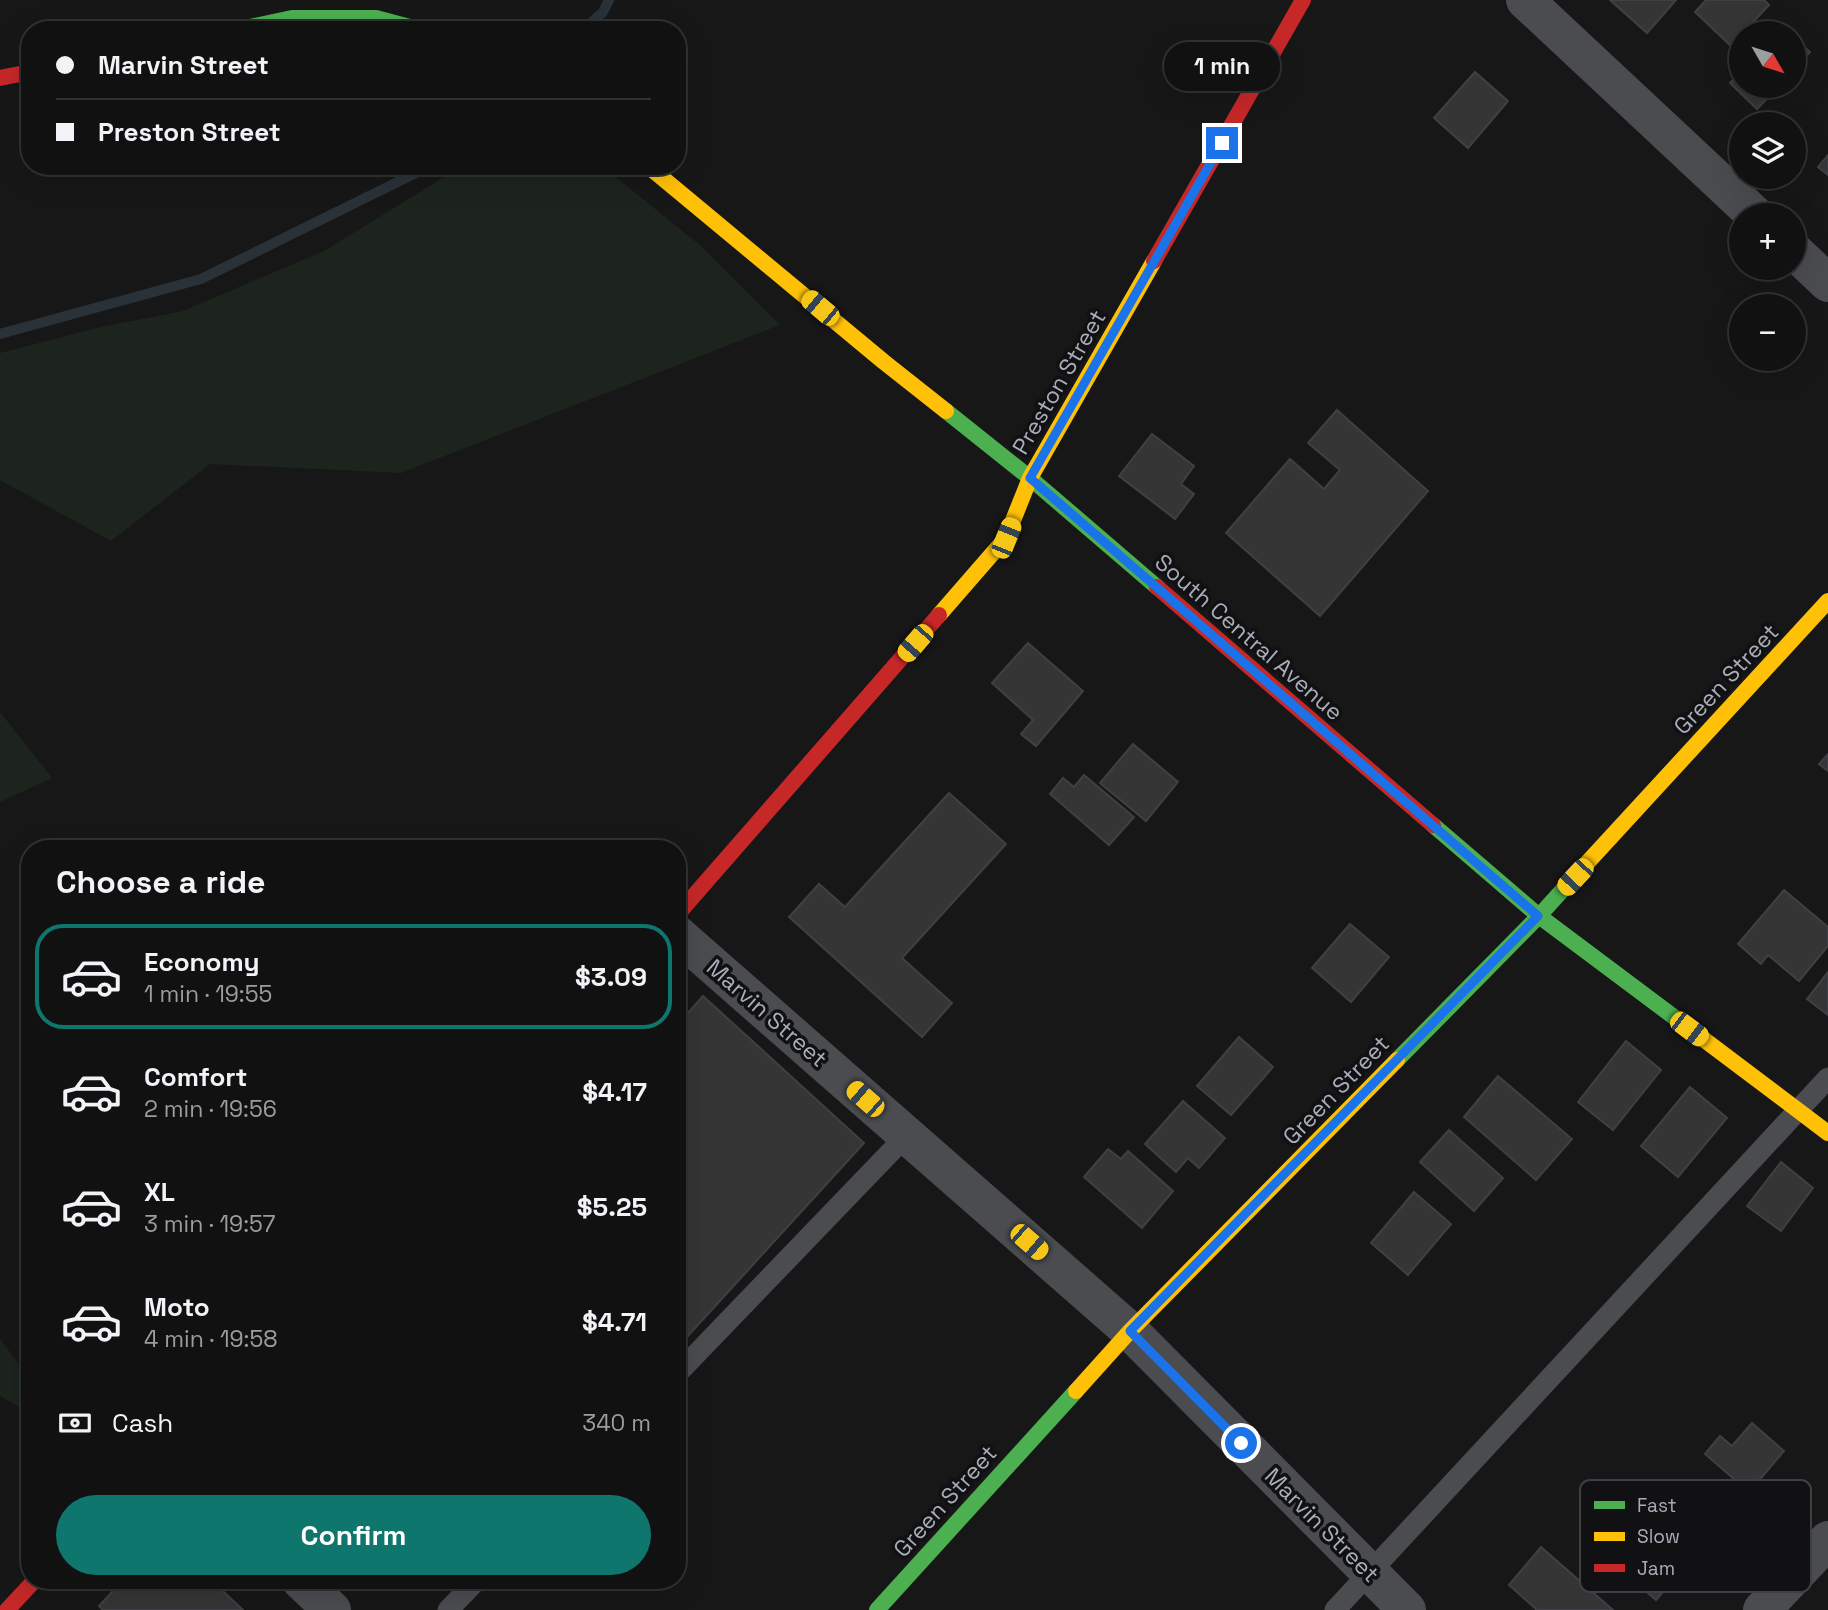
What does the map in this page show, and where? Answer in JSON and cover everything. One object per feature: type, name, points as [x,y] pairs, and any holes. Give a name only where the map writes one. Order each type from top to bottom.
[{"type":"street","name":"Preston Street","points":[[686,905],[1006,538],[1030,478],[1303,0]]},
{"type":"street","points":[[1525,0],[1742,203]]},
{"type":"street","points":[[278,21],[292,18],[376,18],[388,21]]},
{"type":"street","points":[[0,78],[21,74]]},
{"type":"street","name":"South Central Avenue","points":[[659,175],[884,362],[1030,478],[1538,916],[1828,1133]]},
{"type":"street","points":[[1806,262],[1828,283]]},
{"type":"street","name":"Green Street","points":[[877,1610],[1130,1331],[1538,916],[1828,601]]},
{"type":"street","name":"Marvin Street","points":[[686,942],[1130,1331],[1406,1610]]},
{"type":"street","points":[[1811,1558],[1828,1540]]},
{"type":"street","points":[[7,1610],[27,1589]]},
{"type":"street","points":[[310,1589],[332,1610]]},
{"type":"street","points":[[1762,1610],[1779,1592]]},
{"type":"lane","points":[[1335,1610],[1828,1078]]},
{"type":"lane","points":[[686,1365],[907,1135]]},
{"type":"lane","points":[[448,1610],[468,1589]]},
{"type":"shaded area","points":[[447,175],[613,175],[701,246],[780,325],[401,473],[210,464],[111,541],[0,480],[0,353],[101,327],[183,311],[326,250]]},
{"type":"shaded area","points":[[0,712],[52,778],[0,802]]},
{"type":"shaded area","points":[[0,1339],[21,1367],[21,1408],[0,1396]]},
{"type":"building","points":[[1610,0],[1676,0],[1647,33]]},
{"type":"building","points":[[1706,0],[1764,0],[1769,5],[1754,21],[1729,21],[1729,44],[1695,12]]},
{"type":"building","points":[[1475,72],[1508,101],[1468,148],[1434,118]]},
{"type":"building","points":[[1746,98],[1768,98],[1757,109]]},
{"type":"building","points":[[1828,155],[1828,175],[1818,167]]},
{"type":"building","points":[[1337,410],[1428,491],[1320,616],[1226,533],[1290,459],[1324,489],[1340,470],[1308,443]]},
{"type":"building","points":[[1152,434],[1194,466],[1181,484],[1194,494],[1175,519],[1119,476]]},
{"type":"building","points":[[1028,643],[1083,691],[1036,746],[1021,734],[1033,720],[992,683]]},
{"type":"building","points":[[1133,744],[1178,782],[1146,821],[1100,783]]},
{"type":"building","points":[[1828,754],[1828,771],[1819,764]]},
{"type":"building","points":[[1084,775],[1134,817],[1109,845],[1050,794],[1063,778],[1074,787]]},
{"type":"building","points":[[949,793],[1006,844],[902,958],[952,1003],[922,1037],[789,917],[819,884],[845,907]]},
{"type":"building","points":[[1784,890],[1828,927],[1828,946],[1799,981],[1768,955],[1761,964],[1738,944]]},
{"type":"building","points":[[1350,924],[1389,957],[1351,1002],[1312,968]]},
{"type":"building","points":[[1828,972],[1828,1015],[1807,999]]},
{"type":"building","points":[[703,996],[864,1143],[686,1338],[686,1015]]},
{"type":"building","points":[[1239,1037],[1273,1067],[1231,1115],[1197,1086]]},
{"type":"building","points":[[1626,1041],[1661,1070],[1613,1130],[1578,1102]]},
{"type":"building","points":[[1498,1076],[1572,1139],[1536,1180],[1464,1117]]},
{"type":"building","points":[[1690,1087],[1727,1118],[1678,1177],[1641,1146]]},
{"type":"building","points":[[1183,1101],[1225,1138],[1199,1168],[1188,1158],[1176,1172],[1145,1144]]},
{"type":"building","points":[[1449,1130],[1503,1178],[1474,1211],[1420,1162]]},
{"type":"building","points":[[1108,1149],[1121,1159],[1128,1151],[1173,1191],[1142,1228],[1084,1177]]},
{"type":"building","points":[[1781,1162],[1813,1188],[1781,1231],[1747,1206]]},
{"type":"building","points":[[1414,1192],[1451,1224],[1408,1275],[1371,1243]]},
{"type":"building","points":[[1752,1423],[1784,1451],[1759,1480],[1735,1480],[1705,1454],[1720,1436],[1732,1446]]},
{"type":"building","points":[[1541,1547],[1580,1581],[1580,1592],[1592,1592],[1613,1610],[1537,1610],[1509,1585]]},
{"type":"building","points":[[115,1589],[221,1589],[243,1610],[103,1610],[99,1606]]},
{"type":"building","points":[[1647,1592],[1663,1592],[1656,1600]]},
{"type":"waterway","points":[[593,21],[603,12],[609,0]]},
{"type":"waterway","points":[[0,334],[201,279],[412,175]]},
{"type":"traffic: fast","points":[[278,21],[292,18],[376,18],[387,21]]},
{"type":"traffic: fast","points":[[946,411],[1030,478],[1157,587]]},
{"type":"traffic: fast","points":[[1433,825],[1539,916],[1690,1029]]},
{"type":"traffic: fast","points":[[1397,1060],[1539,916],[1587,863]]},
{"type":"traffic: fast","points":[[877,1610],[1076,1391]]},
{"type":"traffic: slow","points":[[659,175],[946,411]]},
{"type":"traffic: slow","points":[[939,615],[1006,538],[1030,478],[1154,261]]},
{"type":"traffic: slow","points":[[1587,863],[1828,601]]},
{"type":"traffic: slow","points":[[1690,1029],[1828,1133]]},
{"type":"traffic: slow","points":[[1076,1391],[1130,1331],[1397,1060]]},
{"type":"traffic: jam","points":[[1154,261],[1303,0]]},
{"type":"traffic: jam","points":[[0,78],[21,74]]},
{"type":"traffic: jam","points":[[1157,587],[1433,825]]},
{"type":"traffic: jam","points":[[686,905],[939,615]]},
{"type":"traffic: jam","points":[[7,1610],[27,1589]]},
{"type":"route","points":[[1222,143],[1030,478],[1538,916],[1130,1331],[1241,1443]]}]
